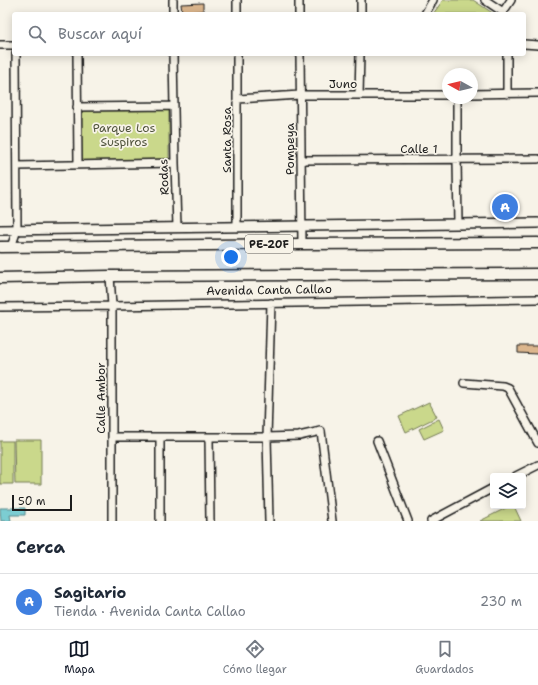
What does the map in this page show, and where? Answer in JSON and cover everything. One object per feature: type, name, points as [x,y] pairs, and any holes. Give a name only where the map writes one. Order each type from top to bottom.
[{"type":"main road","name":"PE-20F","points":[[0,247],[538,243]]},
{"type":"main road","name":"Avenida Canta Callao","points":[[0,278],[538,274]]},
{"type":"street","points":[[173,0],[173,12]]},
{"type":"street","points":[[237,0],[237,12]]},
{"type":"street","points":[[299,0],[299,12]]},
{"type":"street","points":[[361,0],[361,12]]},
{"type":"street","points":[[426,12],[433,0]]},
{"type":"street","points":[[485,0],[502,12]]},
{"type":"street","points":[[504,12],[511,0]]},
{"type":"street","points":[[526,44],[538,45]]},
{"type":"street","points":[[0,45],[12,45]]},
{"type":"street","points":[[11,247],[17,230],[16,56]]},
{"type":"street","points":[[77,56],[78,165]]},
{"type":"street","name":"Rodas","points":[[173,56],[178,227]]},
{"type":"street","name":"Santa Rosa","points":[[237,56],[237,226]]},
{"type":"street","name":"Pompeya","points":[[300,56],[302,244]]},
{"type":"street","points":[[360,56],[360,95]]},
{"type":"street","points":[[507,56],[508,94]]},
{"type":"street","points":[[478,94],[538,93]]},
{"type":"street","name":"Juno","points":[[238,99],[300,95],[442,95]]},
{"type":"street","points":[[457,104],[458,224]]},
{"type":"street","points":[[77,107],[174,106]]},
{"type":"street","name":"Calle 1","points":[[301,160],[538,159]]},
{"type":"street","points":[[17,166],[175,163]]},
{"type":"street","points":[[0,230],[538,223]]},
{"type":"street","name":"Calle Ambor","points":[[110,276],[112,306],[112,521]]},
{"type":"street","name":"Avenida Canta Callao","points":[[0,307],[538,299]]},
{"type":"street","points":[[269,521],[267,437],[271,303]]},
{"type":"street","points":[[464,383],[503,386],[508,388],[538,443]]},
{"type":"street","points":[[112,437],[267,437],[299,436],[321,431],[332,521]]},
{"type":"street","points":[[160,437],[160,521]]},
{"type":"street","points":[[209,437],[210,521]]},
{"type":"street","points":[[377,441],[408,521]]},
{"type":"street","points":[[521,473],[537,464]]},
{"type":"street","points":[[431,521],[490,490]]},
{"type":"green space","points":[[443,0],[473,0],[491,12],[434,12]]},
{"type":"green space","name":"Parque Los Suspiros","points":[[169,107],[169,160],[79,161],[79,109]]},
{"type":"green space","points":[[429,402],[437,417],[406,432],[399,416]]},
{"type":"green space","points":[[439,419],[444,430],[424,439],[419,429]]},
{"type":"green space","points":[[14,440],[41,440],[41,484],[15,484]]},
{"type":"green space","points":[[0,441],[13,441],[13,484],[0,484]]},
{"type":"green space","points":[[504,509],[515,509],[521,521],[480,521]]},
{"type":"water","points":[[0,508],[25,508],[25,515],[10,515],[11,521],[1,521]]},
{"type":"building","points":[[203,3],[203,11],[182,12],[181,4]]},
{"type":"building","points":[[501,196],[508,196],[509,217],[501,217]]},
{"type":"building","points":[[518,346],[538,346],[538,354],[518,353]]},
{"type":"place","name":"Sagitario","points":[[505,207]]}]
